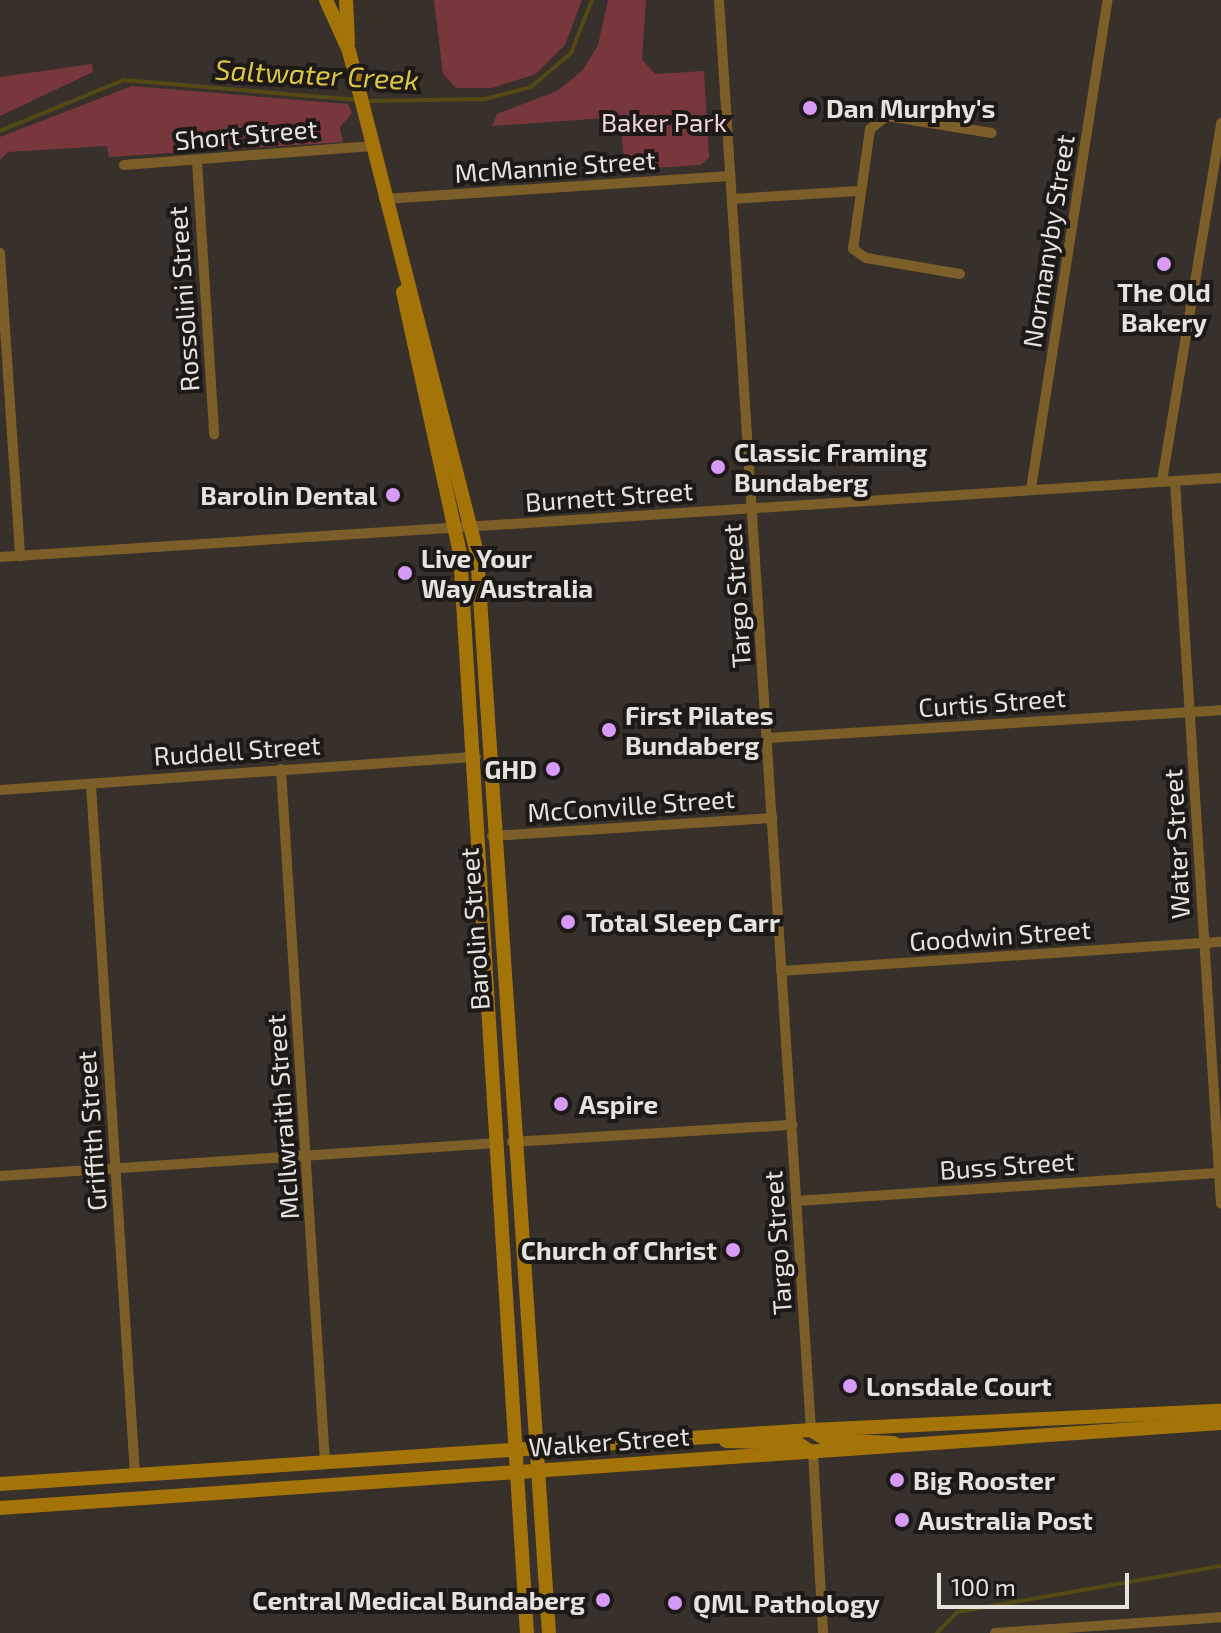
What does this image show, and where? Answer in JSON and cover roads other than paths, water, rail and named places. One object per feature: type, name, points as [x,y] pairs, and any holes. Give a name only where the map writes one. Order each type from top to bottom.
[{"type":"main road","name":"Barolin Street","points":[[326,0],[349,51],[356,79],[456,528],[477,757],[505,1142],[540,1470],[549,1633]]},
{"type":"main road","name":"Barolin Street","points":[[346,0],[349,51]]},
{"type":"main road","name":"Barolin Street","points":[[392,233],[472,527],[492,836],[515,1449],[527,1633]]},
{"type":"main road","name":"Walker Street","points":[[0,1484],[811,1430],[1217,1409]]},
{"type":"main road","name":"Walker Street","points":[[0,1508],[1221,1423]]},
{"type":"main road","points":[[811,1430],[827,1440],[875,1438],[906,1447]]},
{"type":"main road","points":[[706,1437],[797,1443],[813,1453]]},
{"type":"street","name":"Targo Street","points":[[719,0],[811,1430]]},
{"type":"street","name":"Normanyby Street","points":[[1031,489],[1108,0]]},
{"type":"street","points":[[960,274],[856,253],[851,238],[870,129],[882,117],[992,133]]},
{"type":"street","points":[[1162,481],[1221,123]]},
{"type":"street","name":"Short Street","points":[[124,165],[372,146]]},
{"type":"street","name":"Rossolini Street","points":[[197,161],[214,434]]},
{"type":"street","name":"McMannie Street","points":[[384,199],[730,176]]},
{"type":"street","points":[[732,199],[859,191]]},
{"type":"street","points":[[0,253],[20,556]]},
{"type":"street","name":"Burnett Street","points":[[0,557],[1221,478]]},
{"type":"street","name":"Water Street","points":[[1175,481],[1221,1204]]},
{"type":"street","name":"Curtis Street","points":[[767,738],[1221,710]]},
{"type":"street","name":"Ruddell Street","points":[[0,790],[477,757]]},
{"type":"street","name":"McIlwraith Street","points":[[281,769],[325,1462]]},
{"type":"street","name":"Griffith Street","points":[[91,785],[135,1475]]},
{"type":"street","name":"McConville Street","points":[[492,836],[772,818]]},
{"type":"street","name":"Goodwin Street","points":[[781,971],[1221,942]]},
{"type":"street","points":[[0,1176],[792,1125]]},
{"type":"street","name":"Buss Street","points":[[796,1201],[1220,1173]]},
{"type":"street","points":[[813,1453],[823,1633]]},
{"type":"street","points":[[995,1633],[1221,1617]]},
{"type":"waterway","name":"Saltwater Creek","points":[[367,101],[485,99],[531,87],[571,53],[592,0]]},
{"type":"waterway","name":"Saltwater Creek","points":[[0,131],[124,80],[358,100]]},
{"type":"waterway","points":[[937,1633],[957,1612],[1221,1566]]},
{"type":"place","name":"Dan Murphy's","points":[[810,108]]},
{"type":"place","name":"The Old Bakery","points":[[1164,264]]},
{"type":"place","name":"Classic Framing Bundaberg","points":[[718,467]]},
{"type":"place","name":"Barolin Dental","points":[[393,495]]},
{"type":"place","name":"Live Your Way Australia","points":[[405,573]]},
{"type":"place","name":"First Pilates Bundaberg","points":[[609,730]]},
{"type":"place","name":"GHD","points":[[553,769]]},
{"type":"place","name":"Total Sleep Carr","points":[[568,922]]},
{"type":"place","name":"Aspire","points":[[561,1104]]},
{"type":"place","name":"Church of Christ","points":[[733,1250]]},
{"type":"place","name":"Lonsdale Court","points":[[850,1386]]},
{"type":"place","name":"Big Rooster","points":[[897,1480]]},
{"type":"place","name":"Australia Post","points":[[902,1520]]},
{"type":"place","name":"Central Medical Bundaberg","points":[[603,1600]]},
{"type":"place","name":"QML Pathology","points":[[675,1603]]},
{"type":"park label","name":"Baker Park","points":[[664,122]]}]
